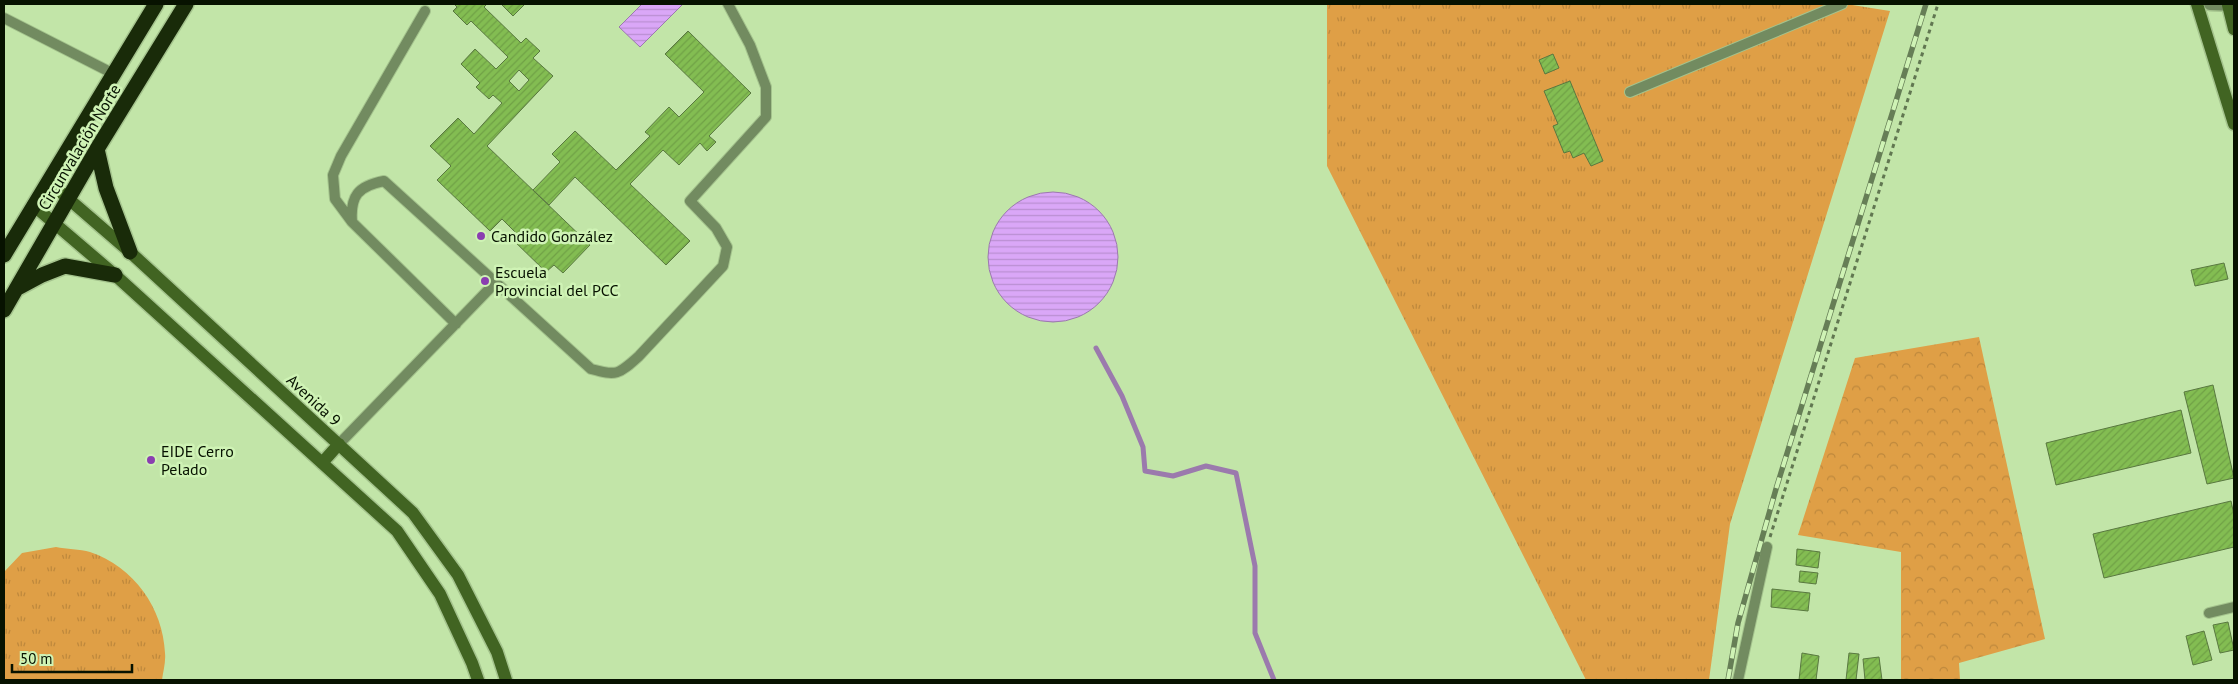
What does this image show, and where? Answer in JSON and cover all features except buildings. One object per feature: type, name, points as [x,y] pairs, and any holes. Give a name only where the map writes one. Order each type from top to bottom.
[{"type":"highway","name":"Circunvalación Norte","points":[[4,255],[156,4]]},
{"type":"highway","name":"Circunvalación Norte","points":[[4,310],[97,149],[186,4]]},
{"type":"highway","points":[[97,149],[106,188],[130,252]]},
{"type":"highway","points":[[15,290],[42,275],[65,266],[116,275]]},
{"type":"street","points":[[2197,4],[2234,124]]},
{"type":"street","points":[[2210,4],[2230,4],[2234,29]]},
{"type":"street","name":"Avenida 9","points":[[49,182],[130,252],[414,513],[458,575],[497,652],[506,680]]},
{"type":"street","points":[[33,205],[116,275],[397,532],[440,594],[478,680]]},
{"type":"street","points":[[322,463],[338,444]]},
{"type":"lane","points":[[352,222],[351,204],[358,193],[370,184],[384,181],[591,369],[611,374],[626,368],[723,266],[727,247],[716,228],[690,201],[766,117],[766,87],[750,45],[728,4]]},
{"type":"lane","points":[[1630,92],[1842,4]]},
{"type":"lane","points":[[425,11],[341,156],[333,175],[335,200],[352,222],[456,324]]},
{"type":"lane","points":[[4,18],[114,74]]},
{"type":"lane","points":[[338,444],[495,283]]},
{"type":"lane","points":[[1738,680],[1767,547]]},
{"type":"lane","points":[[2209,613],[2234,607]]},
{"type":"path","points":[[1767,547],[1938,4]]},
{"type":"green space","points":[[1327,4],[1846,4],[1890,11],[1730,524],[1709,680],[1586,680],[1327,166]]},
{"type":"green space","points":[[1979,337],[2045,639],[1959,663],[1960,680],[1901,680],[1901,552],[1798,535],[1855,358]]},
{"type":"green space","points":[[56,547],[86,551],[106,559],[133,579],[143,591],[159,620],[163,636],[165,663],[162,680],[4,680],[4,572],[22,553]]},
{"type":"shaded area","points":[[642,4],[683,4],[640,47],[619,27]]},
{"type":"shaded area","points":[[1053,192],[1066,193],[1078,197],[1099,211],[1113,232],[1117,244],[1117,270],[1113,282],[1099,303],[1078,317],[1066,321],[1053,322],[1040,321],[1028,317],[1007,303],[993,282],[989,270],[988,257],[989,244],[993,232],[1007,211],[1028,197],[1040,193]]},
{"type":"waterway","points":[[1096,348],[1122,396],[1143,447],[1145,471],[1173,476],[1206,466],[1236,473],[1255,566],[1255,633],[1274,680]]},
{"type":"railway","points":[[1728,680],[1738,623],[1776,489],[1926,4]]},
{"type":"place","name":"Candido González","points":[[481,236]]},
{"type":"place","name":"Escuela Provincial del PCC","points":[[485,281]]},
{"type":"place","name":"EIDE Cerro Pelado","points":[[151,460]]}]
